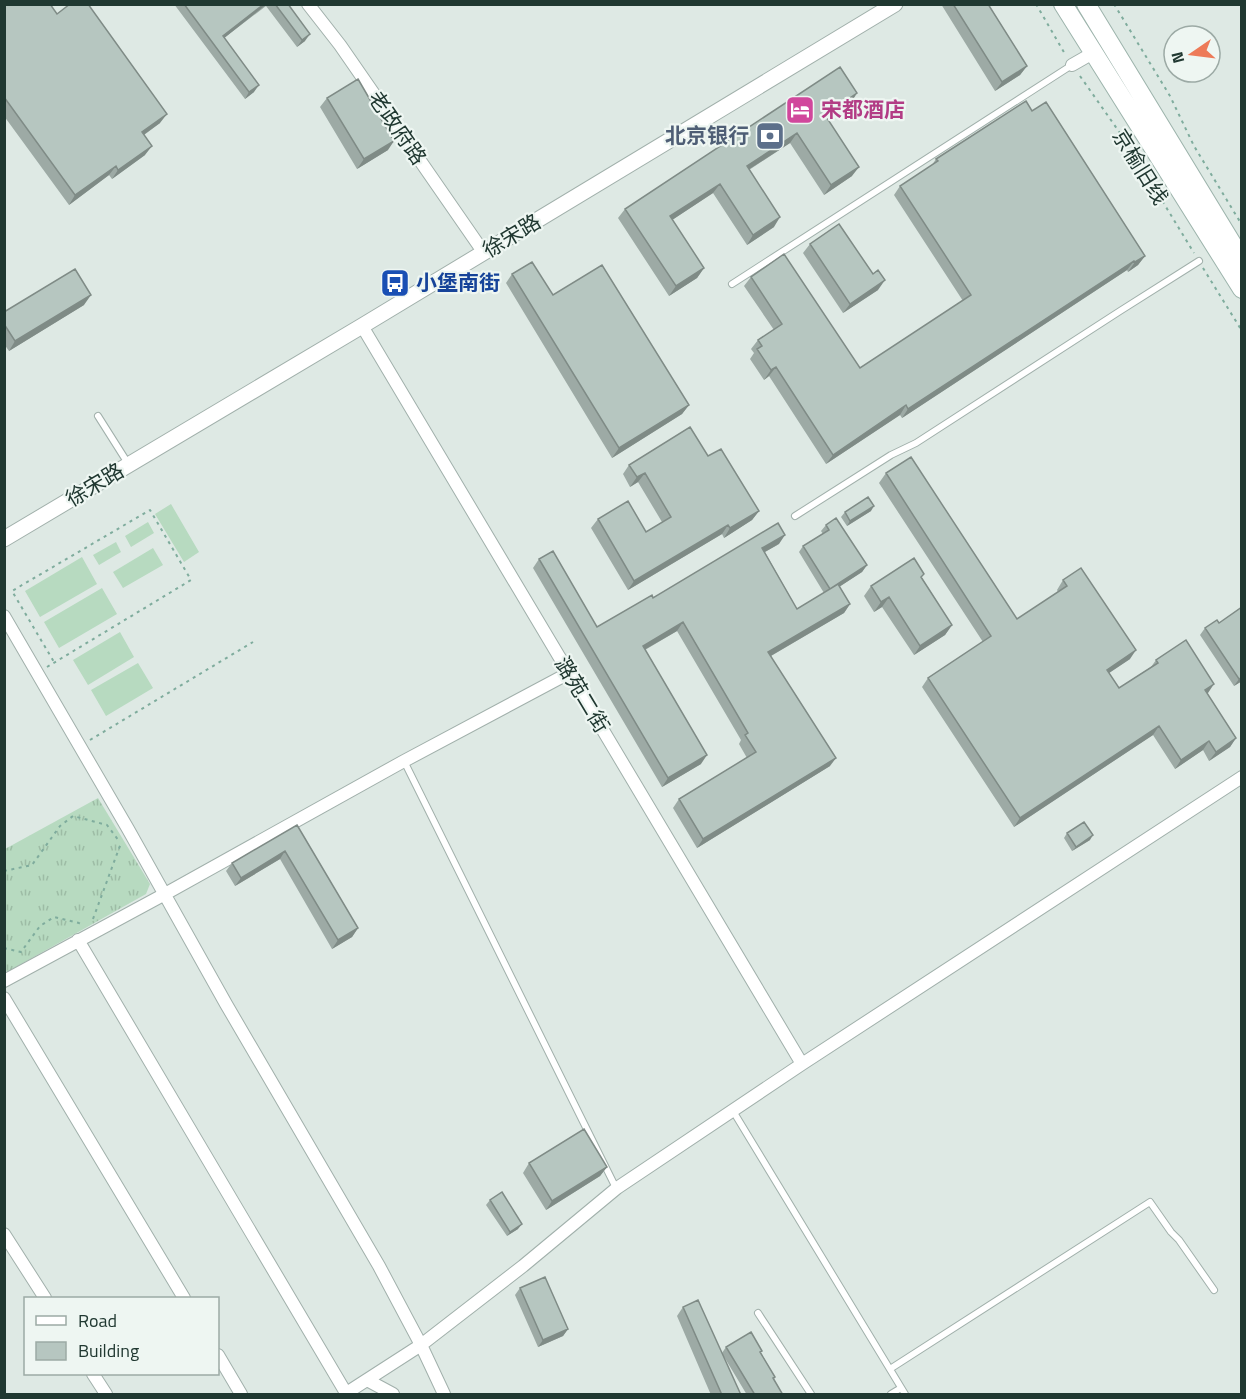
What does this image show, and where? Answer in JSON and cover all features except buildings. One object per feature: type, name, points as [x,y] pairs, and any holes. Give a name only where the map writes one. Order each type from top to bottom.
[{"type":"main road","name":"京榆旧线","points":[[1063,4],[1242,289]]},
{"type":"main road","name":"京榆旧线","points":[[1086,4],[1242,260]]},
{"type":"street","name":"老政府路","points":[[308,4],[340,45],[484,253]]},
{"type":"street","name":"徐宋路","points":[[4,539],[484,253],[895,4]]},
{"type":"street","points":[[1072,65],[1093,53]]},
{"type":"street","name":"潞苑二街","points":[[362,326],[802,1064]]},
{"type":"street","points":[[4,616],[379,1266],[421,1345],[444,1395]]},
{"type":"street","points":[[4,981],[569,673]]},
{"type":"street","points":[[78,940],[346,1394],[421,1345],[523,1266],[617,1188],[802,1064],[1242,777]]},
{"type":"street","points":[[4,998],[183,1297]]},
{"type":"street","points":[[4,1234],[44,1297]]},
{"type":"street","points":[[219,1357],[241,1395]]},
{"type":"street","points":[[94,1375],[106,1395]]},
{"type":"street","points":[[367,1380],[393,1395]]},
{"type":"lane","points":[[732,285],[1072,65]]},
{"type":"lane","points":[[795,516],[891,455],[916,443],[1199,261]]},
{"type":"lane","points":[[98,416],[129,465]]},
{"type":"lane","points":[[404,761],[617,1188]]},
{"type":"lane","points":[[733,1111],[903,1391],[891,1395]]},
{"type":"lane","points":[[890,1369],[1150,1202],[1214,1290]]},
{"type":"lane","points":[[758,1313],[810,1395]]},
{"type":"path","name":"京榆旧线","points":[[1036,4],[1072,65],[1126,143],[1242,331]]},
{"type":"path","points":[[1114,4],[1170,96],[1194,146],[1242,225]]},
{"type":"path","points":[[37,673],[191,580],[150,510],[12,591],[54,662]]},
{"type":"path","points":[[80,746],[253,642]]},
{"type":"path","points":[[4,871],[32,865],[60,826],[73,816],[107,825],[121,844]]},
{"type":"path","points":[[90,934],[95,912],[128,829]]},
{"type":"path","points":[[4,948],[21,952],[40,926],[54,916],[79,923],[90,934]]},
{"type":"green space","points":[[171,504],[199,552],[184,562],[155,514]]},
{"type":"green space","points":[[148,522],[154,533],[131,547],[125,536]]},
{"type":"green space","points":[[116,542],[121,552],[99,565],[93,555]]},
{"type":"green space","points":[[153,548],[163,565],[123,588],[113,572]]},
{"type":"green space","points":[[82,557],[97,584],[40,617],[25,591]]},
{"type":"green space","points":[[102,588],[117,614],[59,648],[44,622]]},
{"type":"green space","points":[[120,632],[134,657],[88,685],[73,660]]},
{"type":"green space","points":[[138,663],[153,688],[106,716],[91,690]]},
{"type":"green space","points":[[98,798],[150,884],[146,894],[7,972],[4,967],[5,849]]},
{"type":"place","name":"宋都酒店","points":[[800,110]]},
{"type":"place","name":"北京银行","points":[[770,136]]},
{"type":"place","name":"小堡南街","points":[[395,283]]}]
